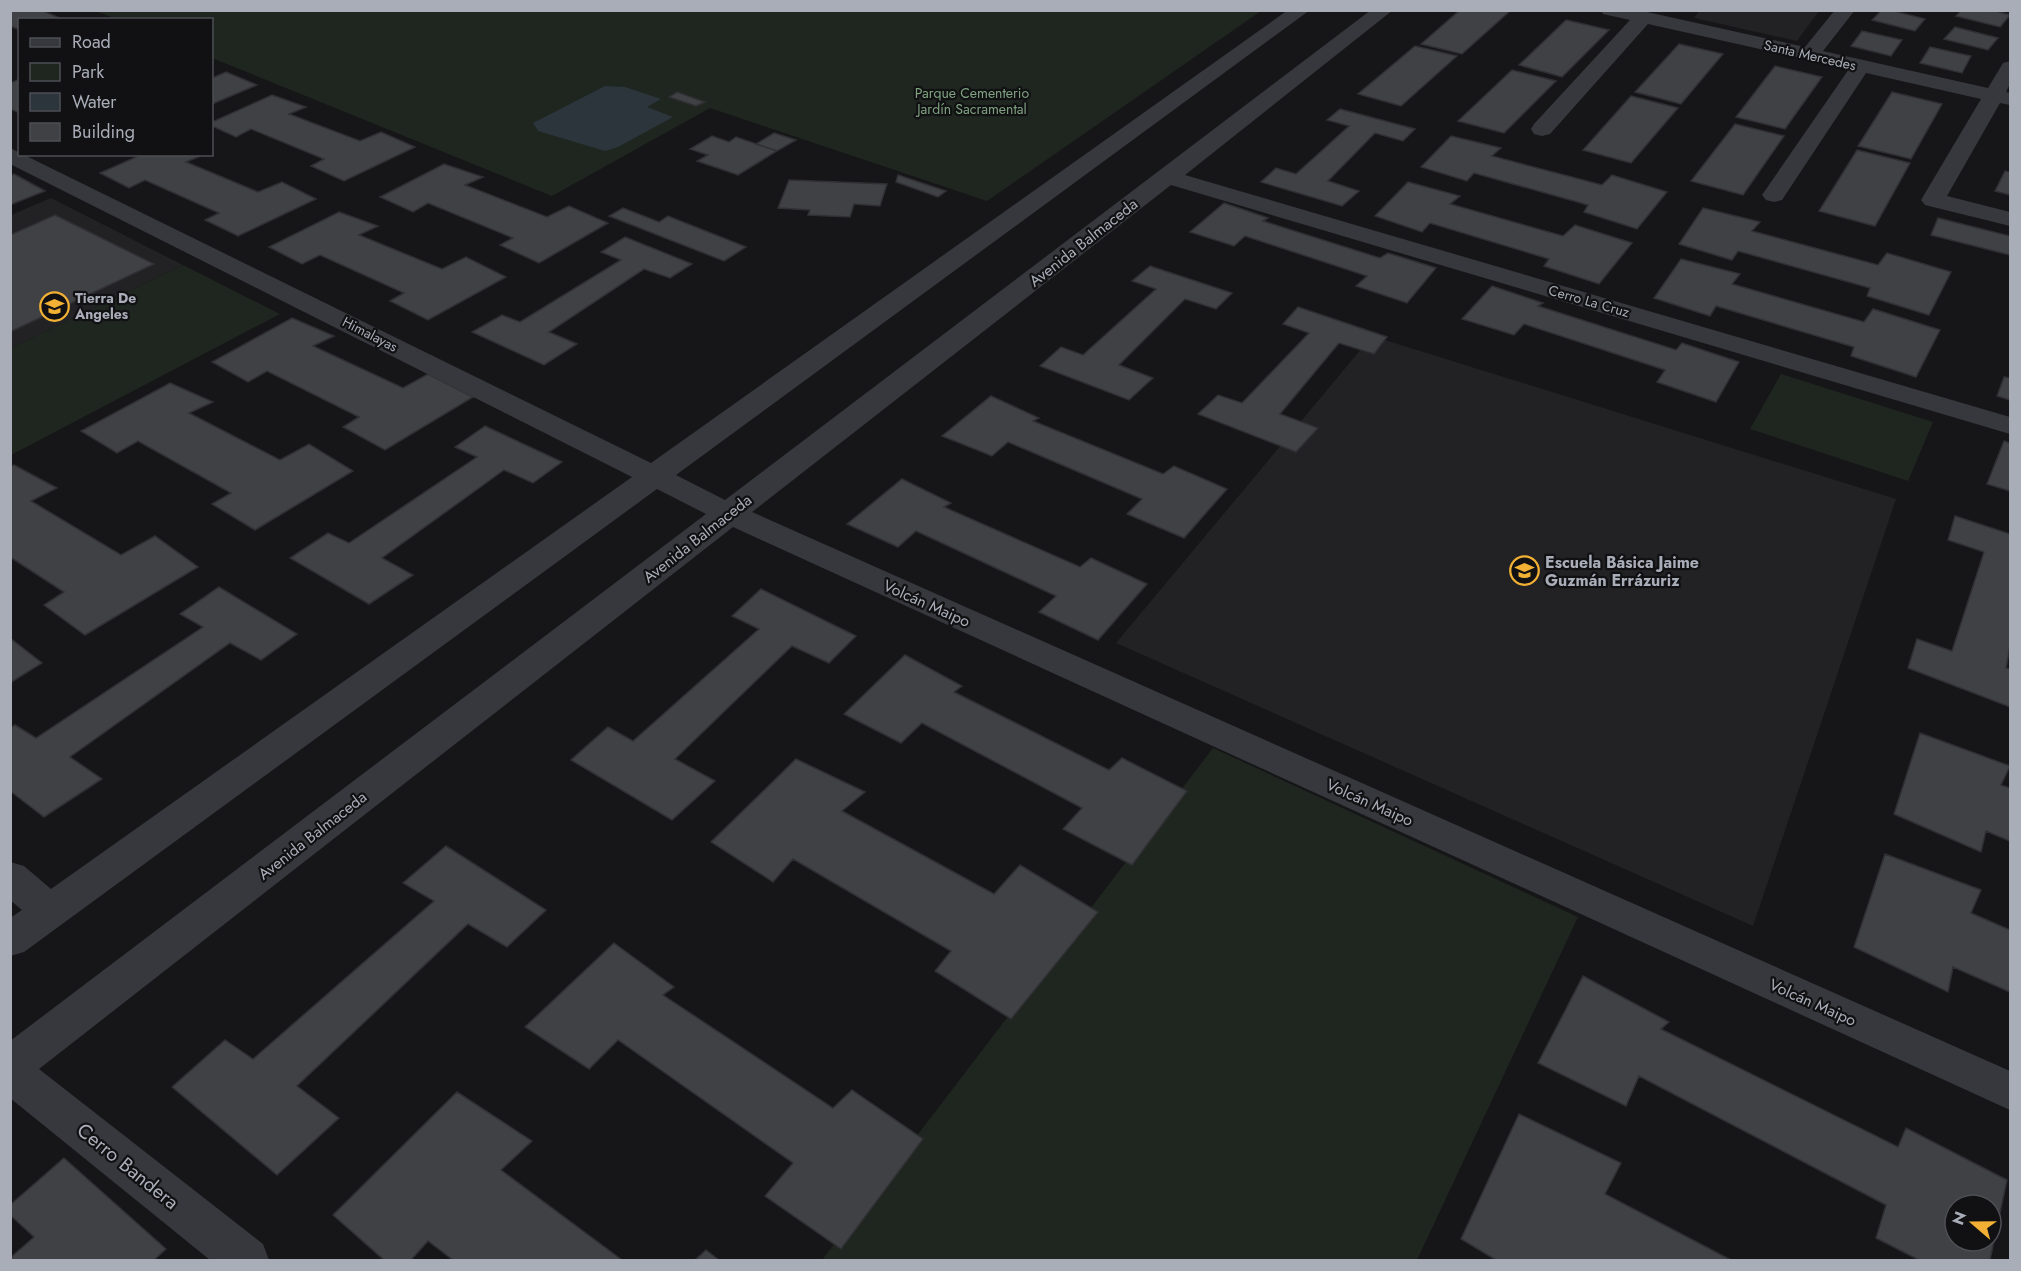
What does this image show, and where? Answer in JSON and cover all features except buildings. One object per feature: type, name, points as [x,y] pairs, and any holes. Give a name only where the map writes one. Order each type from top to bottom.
[{"type":"street","points":[[10,940],[656,477],[1301,10]]},
{"type":"street","name":"Avenida Balmaceda","points":[[10,1066],[1384,10]]},
{"type":"street","name":"Santa Mercedes","points":[[1610,10],[2002,98]]},
{"type":"street","points":[[1809,55],[1846,10]]},
{"type":"street","points":[[1542,129],[1642,18]]},
{"type":"street","points":[[1774,195],[1861,66]]},
{"type":"street","points":[[2010,67],[2002,98],[1933,200],[2010,219]]},
{"type":"street","name":"Himalayas","points":[[10,155],[730,514]]},
{"type":"street","name":"Cerro La Cruz","points":[[1168,177],[2010,426]]},
{"type":"street","name":"Volcán Maipo","points":[[730,514],[2010,1091]]},
{"type":"street","points":[[10,877],[51,911]]},
{"type":"street","name":"Cerro Bandera","points":[[10,1072],[246,1260]]},
{"type":"shaded area","points":[[1700,10],[1819,11],[1797,41],[1694,18]]},
{"type":"shaded area","name":"Tierra De Angeles","points":[[51,198],[183,265],[11,348],[11,215]]},
{"type":"shaded area","name":"Escuela Básica Jaime Guzmán Errázuriz","points":[[1372,336],[1896,499],[1753,926],[1116,643]]},
{"type":"green space","name":"Parque Cementerio Jardín Sacramental","points":[[95,11],[1261,11],[987,201],[710,108],[552,196],[213,58],[213,18],[114,18]]},
{"type":"green space","points":[[183,265],[280,314],[11,455],[11,348]]},
{"type":"green space","points":[[1781,374],[1933,422],[1908,481],[1750,429]]},
{"type":"green space","points":[[1213,748],[1578,917],[1417,1260],[822,1260]]},
{"type":"water","points":[[605,86],[625,87],[661,99],[647,107],[673,117],[618,147],[605,151],[538,131],[533,123]]},
{"type":"place","name":"Tierra De Angeles","points":[[54,306]]},
{"type":"place","name":"Escuela Básica Jaime Guzmán Errázuriz","points":[[1524,571]]}]
